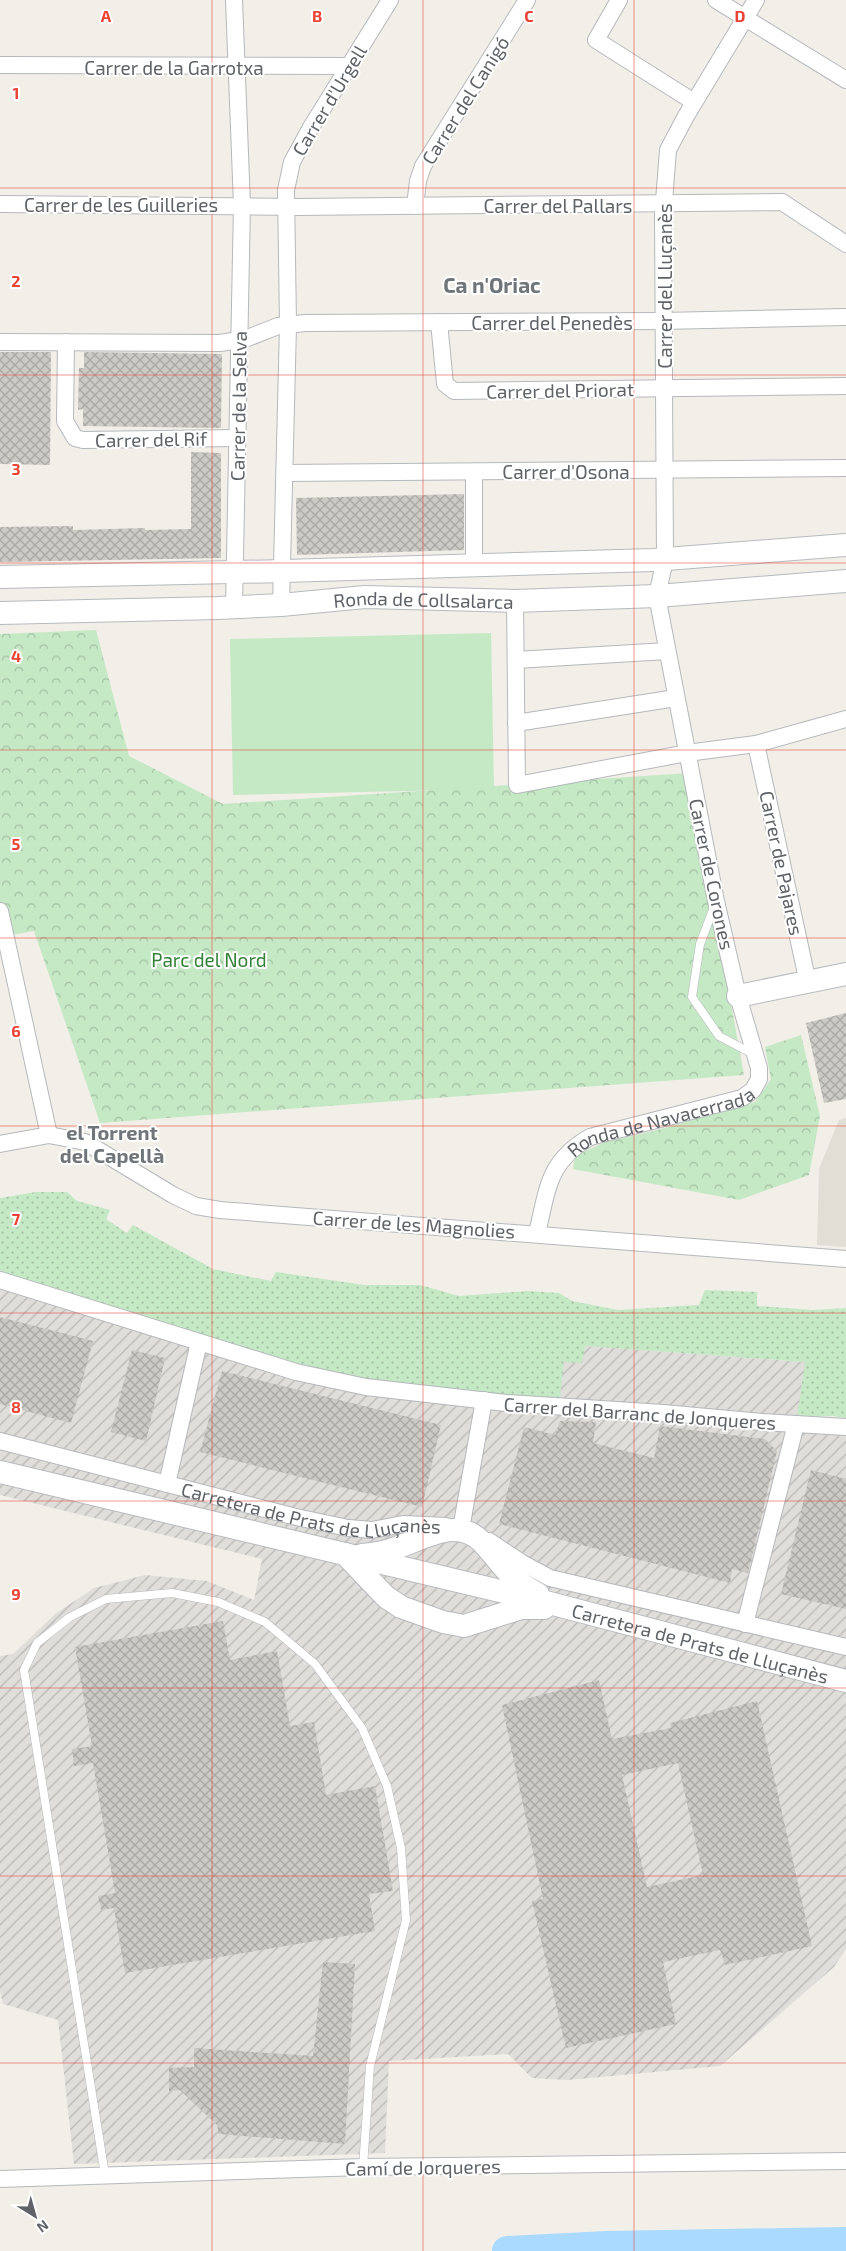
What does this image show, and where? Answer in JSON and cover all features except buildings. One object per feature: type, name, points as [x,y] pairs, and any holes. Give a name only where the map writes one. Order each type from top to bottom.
[{"type":"street","name":"Carrer de la Selva","points":[[234,0],[242,205],[234,607]]},
{"type":"street","name":"Carrer d'Urgell","points":[[287,206],[286,190],[292,162],[348,66],[390,0]]},
{"type":"street","name":"Carrer del Canigó","points":[[415,206],[418,181],[423,166],[527,0]]},
{"type":"street","points":[[619,0],[596,40],[694,102]]},
{"type":"street","points":[[716,0],[846,80]]},
{"type":"street","name":"Carrer del Lluçanès","points":[[657,596],[665,559],[663,204],[668,150],[694,102],[756,0]]},
{"type":"street","name":"Carrer de la Garrotxa","points":[[0,65],[237,68],[348,66]]},
{"type":"street","name":"Carrer del Pallars","points":[[287,206],[782,202],[846,244]]},
{"type":"street","name":"Carrer de les Guilleries","points":[[0,204],[287,206]]},
{"type":"street","points":[[281,605],[284,571],[288,325],[287,206]]},
{"type":"street","name":"Carrer del Penedès","points":[[0,342],[220,343],[239,340],[278,326],[288,325],[846,317]]},
{"type":"street","name":"Carrer del Priorat","points":[[439,322],[445,384],[454,391],[846,386]]},
{"type":"street","name":"Carrer del Rif","points":[[66,342],[65,421],[68,430],[75,438],[83,440],[237,438]]},
{"type":"street","name":"Carrer d'Osona","points":[[285,473],[846,468]]},
{"type":"street","points":[[474,472],[474,565]]},
{"type":"street","name":"Ronda de Collsalarca","points":[[0,577],[284,571],[665,559],[846,545]]},
{"type":"street","name":"Ronda de Collsalarca","points":[[0,613],[281,605],[365,597],[515,600],[657,596],[846,581]]},
{"type":"street","name":"Carrer de Corones","points":[[657,596],[716,901],[738,996]]},
{"type":"street","points":[[515,600],[517,785],[687,753],[756,744],[846,719]]},
{"type":"street","points":[[516,660],[667,652]]},
{"type":"street","points":[[516,723],[676,698]]},
{"type":"street","name":"Carrer de Pajares","points":[[756,744],[808,983]]},
{"type":"street","points":[[0,911],[2,932],[50,1135]]},
{"type":"street","points":[[738,996],[846,974]]},
{"type":"street","name":"Ronda de Navacerrada","points":[[537,1233],[556,1165],[567,1152],[590,1137],[742,1098],[753,1090],[759,1079],[757,1056],[738,996]]},
{"type":"street","name":"Carrer de les Magnolies","points":[[0,1144],[50,1135],[85,1142],[173,1195],[196,1206],[220,1210],[537,1233],[846,1259]]},
{"type":"street","name":"Carrer del Barranc de Jonqueres","points":[[0,1280],[296,1372],[366,1387],[484,1400],[846,1427]]},
{"type":"street","points":[[167,1484],[199,1342]]},
{"type":"street","name":"Carrer del Barranc de Jonqueres","points":[[462,1529],[484,1400]]},
{"type":"street","name":"Carrer del Barranc de Jonqueres","points":[[745,1624],[796,1424]]},
{"type":"street","name":"Carretera de Prats de Lluçanès","points":[[0,1441],[296,1517],[348,1528],[372,1530],[402,1524],[441,1525],[475,1531],[522,1563],[550,1578],[846,1648]]},
{"type":"street","name":"Carretera de Prats de Lluçanès","points":[[0,1472],[505,1592],[846,1681]]},
{"type":"street","points":[[345,1554],[379,1553],[439,1532],[462,1529],[476,1535],[506,1572],[523,1586],[568,1608]]},
{"type":"street","points":[[474,1623],[498,1604],[505,1592],[503,1579],[488,1548]]},
{"type":"street","points":[[345,1554],[370,1583],[401,1607],[443,1622],[464,1626],[521,1608],[568,1608]]},
{"type":"street","name":"Camí de Jorqueres","points":[[0,2179],[363,2168],[846,2161]]},
{"type":"lane","points":[[716,901],[700,944],[692,997],[719,1036],[757,1056]]},
{"type":"lane","points":[[105,2175],[24,1670],[38,1643],[70,1617],[106,1599],[172,1592],[218,1602],[265,1622],[315,1664],[362,1728],[387,1786],[401,1848],[406,1920],[370,2066],[363,2168]]},
{"type":"shaded area","points":[[846,1118],[846,1247],[817,1245],[819,1169],[839,1120]]},
{"type":"shaded area","points":[[0,1280],[564,1362],[585,1346],[806,1362],[798,1417],[846,1418],[846,1949],[834,1967],[720,2066],[568,2080],[532,2078],[508,2054],[389,2061],[385,2153],[74,2164],[58,2020],[3,2004],[0,1991],[0,1656],[13,1654],[55,1614],[94,1588],[145,1575],[207,1581],[254,1600],[262,1559],[0,1495]]},
{"type":"green space","name":"Parc del Nord","points":[[96,630],[129,756],[223,804],[689,773],[744,1075],[100,1123],[34,931],[0,937],[0,634]]},
{"type":"green space","points":[[491,633],[494,789],[233,795],[230,639]]},
{"type":"green space","points":[[801,1035],[820,1116],[809,1175],[739,1200],[573,1169],[575,1156],[605,1142],[654,1131],[755,1102],[771,1079],[765,1047]]},
{"type":"green space","points":[[36,1192],[67,1192],[77,1201],[110,1210],[106,1219],[127,1233],[133,1225],[213,1269],[271,1281],[276,1272],[364,1285],[420,1285],[459,1296],[528,1291],[559,1293],[572,1301],[618,1310],[699,1305],[705,1290],[757,1292],[757,1306],[813,1310],[846,1308],[846,1418],[833,1416],[797,1417],[805,1362],[585,1346],[582,1363],[564,1362],[559,1406],[366,1387],[0,1280],[0,1198]]},
{"type":"waterway","points":[[507,2251],[607,2246],[846,2242]]},
{"type":"district","name":"Ca n'Oriac","points":[[492,284]]},
{"type":"district","name":"el Torrent del Capellà","points":[[112,1144]]}]
